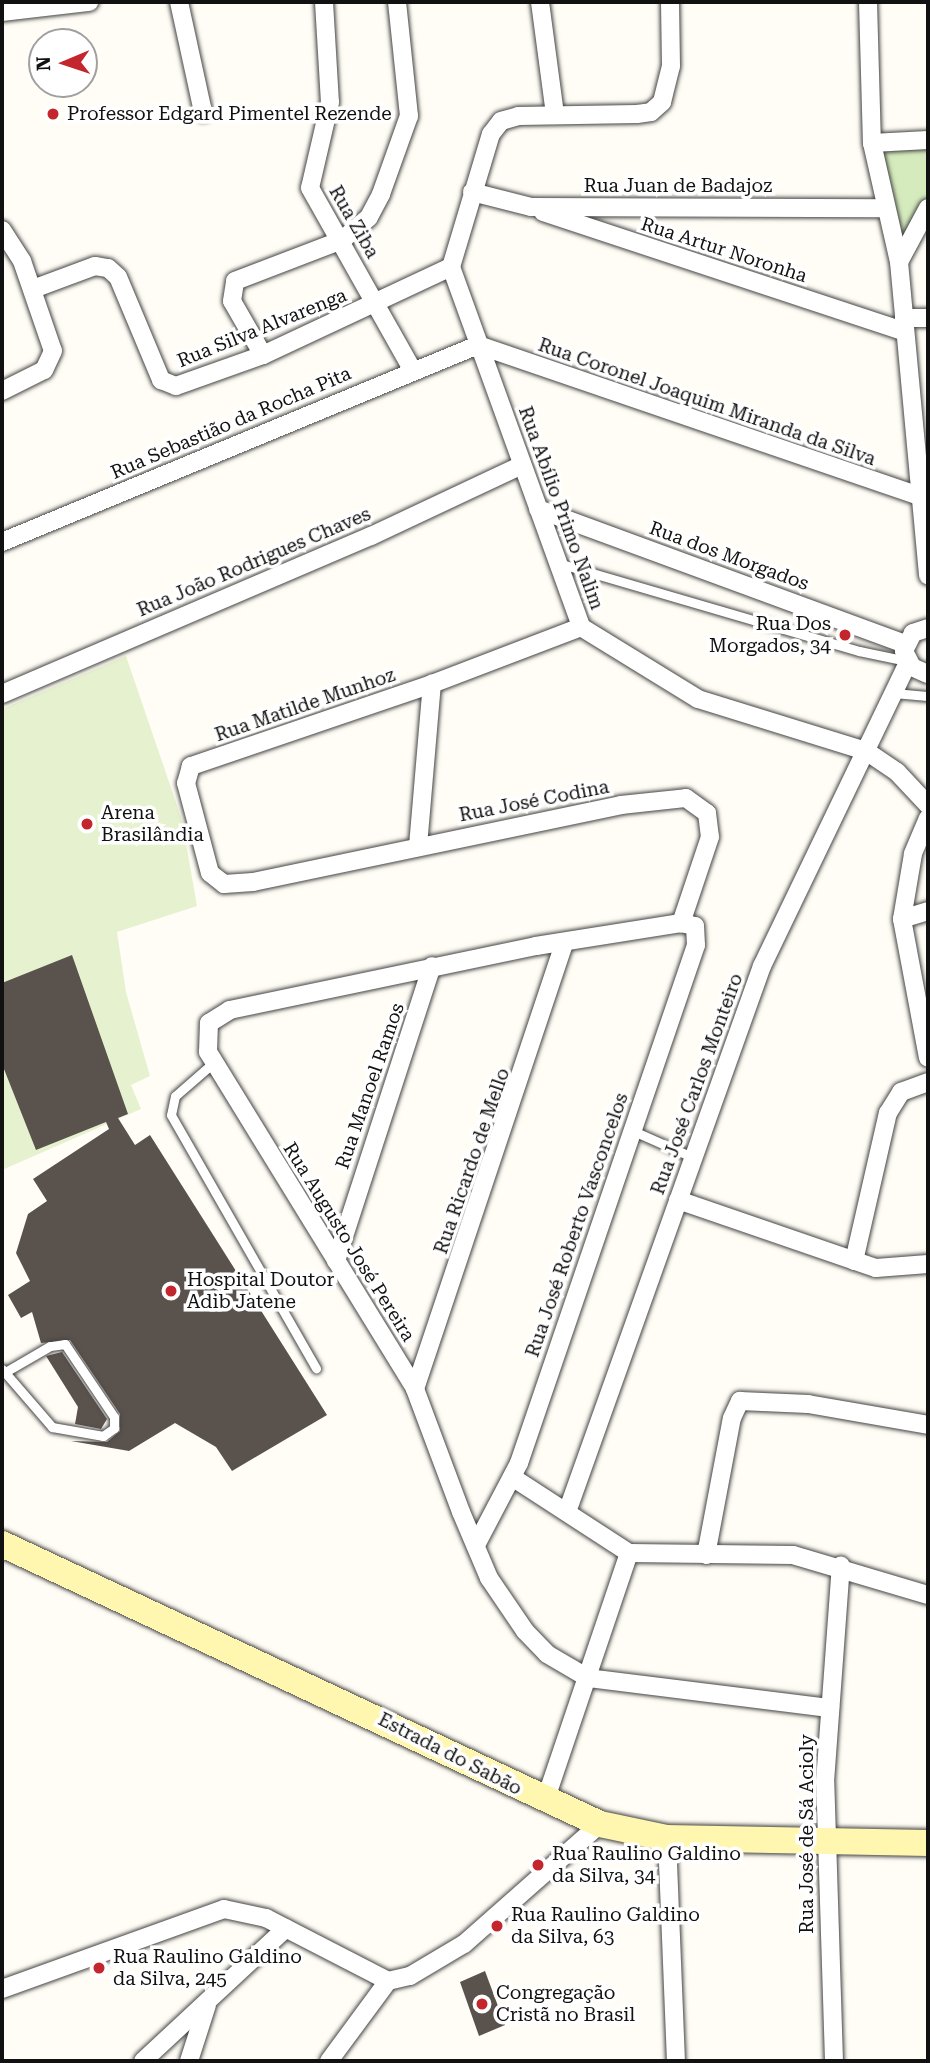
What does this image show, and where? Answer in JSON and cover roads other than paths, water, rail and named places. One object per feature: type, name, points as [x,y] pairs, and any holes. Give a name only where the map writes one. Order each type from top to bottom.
[{"type":"street","points":[[2,12],[39,4],[89,2]]},
{"type":"street","points":[[179,2],[203,112]]},
{"type":"street","name":"Rua Ziba","points":[[324,2],[330,102],[310,188],[342,240],[412,369]]},
{"type":"street","points":[[262,355],[232,300],[235,281],[342,240],[373,210],[409,116],[397,2]]},
{"type":"street","points":[[540,2],[555,115]]},
{"type":"street","points":[[451,267],[472,192],[496,125],[518,116],[651,112],[662,103],[671,66],[670,2]]},
{"type":"street","points":[[868,2],[872,143],[899,262],[904,325],[924,459],[922,497],[928,576]]},
{"type":"street","points":[[872,143],[928,140]]},
{"type":"street","name":"Rua Juan de Badajoz","points":[[472,192],[531,207],[885,208]]},
{"type":"street","name":"Rua Artur Noronha","points":[[531,207],[904,325],[928,318]]},
{"type":"street","points":[[899,262],[928,208]]},
{"type":"street","points":[[2,230],[33,289],[51,337],[51,359],[27,381],[2,391]]},
{"type":"street","name":"Rua Silva Alvarenga","points":[[33,289],[95,266],[111,270],[161,380],[171,386],[262,355],[451,267]]},
{"type":"street","name":"Rua Abílio Primo Nalim","points":[[451,267],[581,627],[698,699],[866,751],[897,772],[928,806]]},
{"type":"street","name":"Rua Sebastião da Rocha Pita","points":[[2,542],[412,369],[478,345]]},
{"type":"street","name":"Rua Coronel Joaquim Miranda da Silva","points":[[478,345],[922,497]]},
{"type":"street","name":"Rua João Rodrigues Chaves","points":[[2,694],[371,536],[522,466]]},
{"type":"street","name":"Rua dos Morgados","points":[[538,509],[914,663]]},
{"type":"street","name":"Rua José Carlos Monteiro","points":[[567,1513],[762,966],[866,751],[878,717],[914,663],[928,610]]},
{"type":"street","name":"Rua Matilde Munhoz","points":[[253,882],[224,884],[210,873],[187,791],[188,769],[339,713],[432,684],[581,627]]},
{"type":"street","points":[[418,846],[432,684]]},
{"type":"street","name":"Rua José Codina","points":[[253,882],[621,805],[686,798],[707,813],[710,837],[681,923]]},
{"type":"street","points":[[928,818],[913,854],[902,919],[928,1058]]},
{"type":"street","points":[[902,919],[928,911]]},
{"type":"street","name":"Rua Augusto José Pereira","points":[[681,923],[432,966],[217,1015],[206,1034],[214,1063],[415,1389],[476,1545],[505,1609],[547,1654],[588,1678],[830,1707]]},
{"type":"street","name":"Rua José Roberto Vasconcelos","points":[[476,1545],[512,1476],[699,935],[696,927],[681,923]]},
{"type":"street","name":"Rua Ricardo de Mello","points":[[415,1389],[564,944]]},
{"type":"street","name":"Rua Manoel Ramos","points":[[336,1261],[432,966]]},
{"type":"street","points":[[854,1261],[888,1113],[901,1091],[928,1082]]},
{"type":"street","points":[[678,1200],[854,1261],[888,1269],[928,1264]]},
{"type":"street","points":[[706,1555],[732,1418],[740,1401],[808,1404],[928,1425]]},
{"type":"street","points":[[512,1476],[629,1553],[793,1555],[841,1566],[928,1594]]},
{"type":"street","name":"Estrada do Sabão","points":[[2,1544],[365,1710],[545,1801],[600,1824],[667,1838],[928,1843]]},
{"type":"street","points":[[545,1801],[629,1553]]},
{"type":"street","name":"Rua José de Sá Acioly","points":[[834,2061],[824,1843],[830,1707],[841,1566]]},
{"type":"street","points":[[2,1989],[224,1909],[249,1911],[388,1981],[410,1976],[464,1944],[600,1824]]},
{"type":"street","points":[[667,1838],[676,2061]]},
{"type":"street","points":[[143,2061],[207,2006],[286,1928]]},
{"type":"street","points":[[329,2061],[388,1981]]},
{"type":"street","points":[[189,2061],[207,2006]]},
{"type":"lane","points":[[556,562],[859,651],[914,663]]},
{"type":"lane","points":[[896,689],[928,696]]},
{"type":"lane","points":[[214,1063],[176,1096],[171,1115],[316,1368]]},
{"type":"lane","points":[[631,1130],[692,1157]]},
{"type":"lane","points":[[65,1344],[114,1417],[114,1428],[103,1436],[52,1427],[5,1370],[50,1346],[65,1344]]},
{"type":"place","name":"Professor Edgard Pimentel Rezende","points":[[53,114]]},
{"type":"place","name":"Rua Dos Morgados, 34","points":[[845,635]]},
{"type":"place","name":"Arena Brasilândia","points":[[87,824]]},
{"type":"place","name":"Hospital Doutor Adib Jatene","points":[[171,1291]]},
{"type":"place","name":"Rua Raulino Galdino da Silva, 34","points":[[538,1865]]},
{"type":"place","name":"Rua Raulino Galdino da Silva, 63","points":[[497,1926]]},
{"type":"place","name":"Rua Raulino Galdino da Silva, 245","points":[[99,1968]]},
{"type":"place","name":"Congregação Cristã no Brasil","points":[[482,2004]]}]
